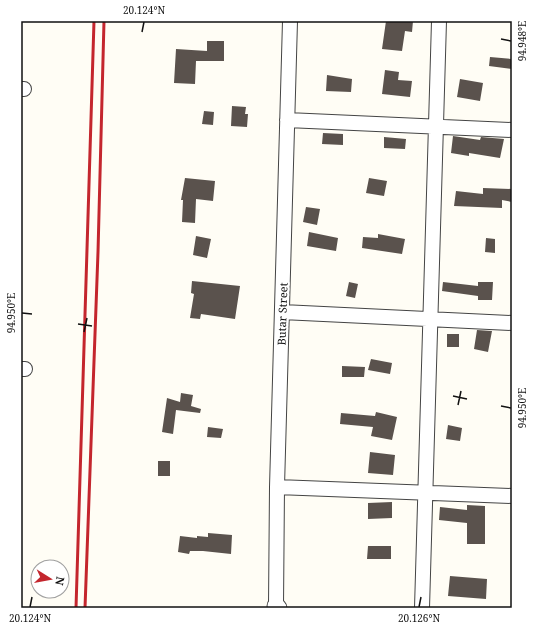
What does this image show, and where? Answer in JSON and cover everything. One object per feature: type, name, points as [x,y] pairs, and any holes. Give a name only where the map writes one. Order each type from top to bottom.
[{"type":"street","name":"Butar Street","points":[[277,607],[277,487],[290,21]]},
{"type":"street","points":[[422,608],[440,21]]},
{"type":"street","points":[[287,120],[512,130]]},
{"type":"street","points":[[282,312],[512,323]]},
{"type":"street","points":[[277,487],[512,496]]},
{"type":"building","points":[[386,21],[413,21],[412,32],[405,31],[402,51],[382,49]]},
{"type":"building","points":[[207,41],[224,41],[224,61],[196,61],[195,84],[174,83],[176,49],[207,51]]},
{"type":"building","points":[[490,57],[512,59],[512,69],[489,66]]},
{"type":"building","points":[[385,70],[399,72],[398,80],[412,81],[410,97],[382,94]]},
{"type":"building","points":[[327,75],[352,79],[351,92],[326,91]]},
{"type":"building","points":[[460,79],[483,83],[480,101],[457,97]]},
{"type":"building","points":[[232,106],[246,107],[245,114],[248,114],[247,127],[231,126]]},
{"type":"building","points":[[204,111],[214,112],[213,125],[202,124]]},
{"type":"building","points":[[323,133],[343,134],[343,145],[322,144]]},
{"type":"building","points":[[453,136],[480,140],[481,137],[504,139],[500,158],[469,153],[469,156],[451,153]]},
{"type":"building","points":[[384,137],[406,139],[405,149],[384,148]]},
{"type":"building","points":[[185,178],[215,181],[213,201],[196,199],[195,223],[182,222],[183,200],[181,200]]},
{"type":"building","points":[[369,178],[387,181],[384,196],[366,193]]},
{"type":"building","points":[[483,188],[512,189],[512,202],[502,200],[502,208],[454,206],[456,191],[483,194]]},
{"type":"building","points":[[306,207],[320,209],[317,225],[303,222]]},
{"type":"building","points":[[309,232],[338,238],[336,251],[307,246]]},
{"type":"building","points":[[378,234],[405,239],[402,254],[362,248],[363,237],[378,238]]},
{"type":"building","points":[[196,236],[211,239],[207,258],[193,255]]},
{"type":"building","points":[[486,238],[495,239],[495,253],[485,252]]},
{"type":"building","points":[[192,281],[240,286],[235,319],[201,314],[200,319],[190,318],[194,294],[191,293]]},
{"type":"building","points":[[349,282],[358,284],[355,298],[346,296]]},
{"type":"building","points":[[443,282],[478,286],[478,282],[493,282],[492,300],[478,300],[478,296],[442,291]]},
{"type":"building","points":[[477,330],[492,331],[488,352],[474,349]]},
{"type":"building","points":[[447,334],[459,334],[459,347],[447,347]]},
{"type":"building","points":[[371,359],[392,363],[390,374],[368,370]]},
{"type":"building","points":[[342,366],[365,367],[364,377],[342,377]]},
{"type":"building","points":[[181,393],[193,395],[191,406],[201,409],[200,413],[176,410],[173,434],[162,432],[167,398],[180,402]]},
{"type":"building","points":[[376,412],[397,417],[392,440],[371,436],[373,427],[340,424],[341,413],[375,416]]},
{"type":"building","points":[[448,425],[462,428],[460,441],[446,439]]},
{"type":"building","points":[[208,427],[223,429],[221,438],[207,437]]},
{"type":"building","points":[[370,452],[395,455],[393,475],[368,473]]},
{"type":"building","points":[[158,461],[170,461],[170,476],[158,476]]},
{"type":"building","points":[[392,502],[392,518],[368,519],[368,503]]},
{"type":"building","points":[[467,505],[485,506],[485,544],[467,544],[467,523],[439,520],[440,507],[467,510]]},
{"type":"building","points":[[208,533],[232,535],[231,554],[203,551],[190,551],[189,554],[178,552],[180,536],[197,538],[197,536],[208,537]]},
{"type":"building","points":[[368,546],[391,546],[391,559],[367,559]]},
{"type":"building","points":[[450,576],[487,579],[486,599],[448,596]]},
{"type":"railway","points":[[76,608],[94,21]]},
{"type":"railway","points":[[85,608],[98,252],[104,21]]}]
